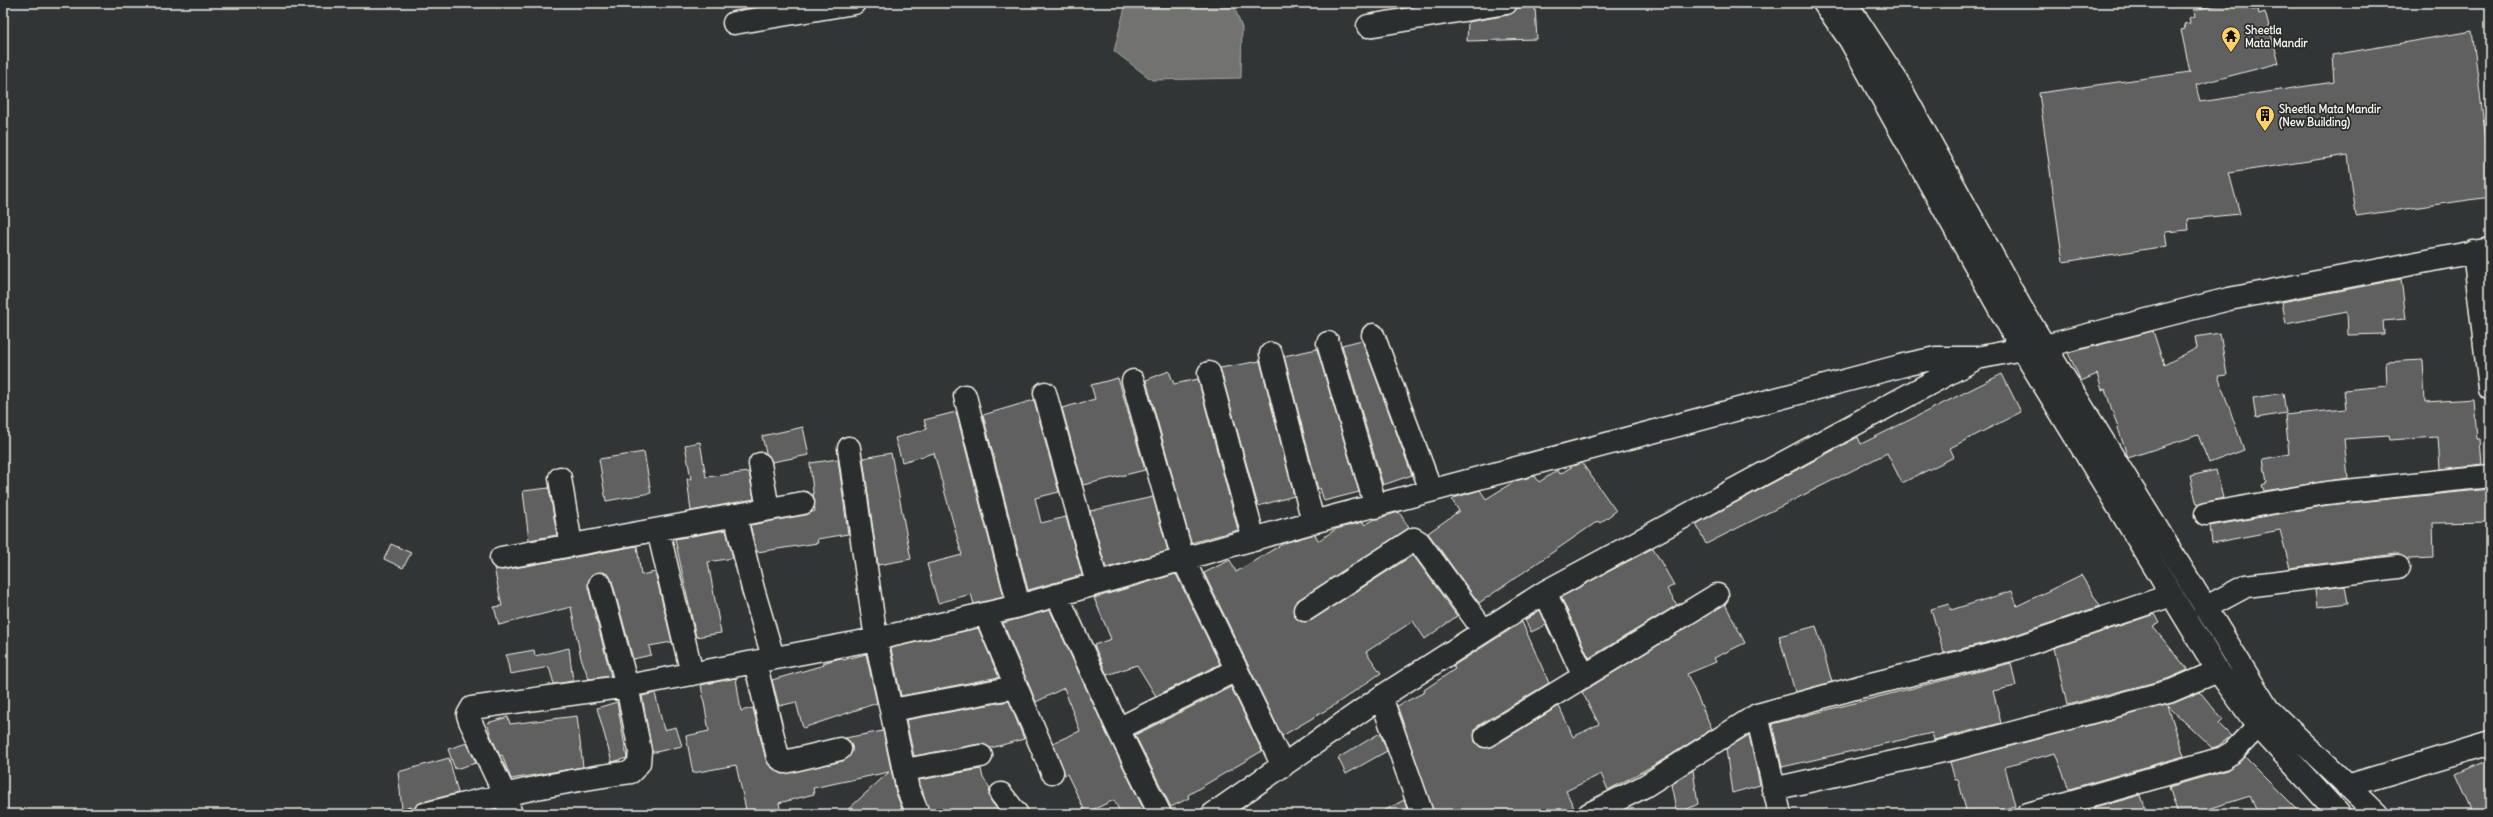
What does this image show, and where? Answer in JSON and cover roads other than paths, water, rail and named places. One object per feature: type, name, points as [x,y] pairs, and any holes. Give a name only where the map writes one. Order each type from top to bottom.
[{"type":"street","points":[[734,23],[854,3]]},
{"type":"street","points":[[1368,26],[1506,3]]},
{"type":"street","points":[[1824,3],[1850,40],[2022,349],[2218,671],[2258,726],[2339,814]]},
{"type":"street","points":[[1846,3],[1895,78],[2020,306],[2268,709],[2377,814]]},
{"type":"street","points":[[2045,346],[2229,299],[2482,250],[2490,389]]},
{"type":"street","points":[[1373,335],[1431,490]]},
{"type":"street","points":[[1328,343],[1376,507]]},
{"type":"street","points":[[511,814],[504,793],[470,721],[468,714],[472,708],[627,686],[876,639],[986,614],[1019,606],[1183,558],[1254,540],[1313,522],[1376,507],[1431,490],[1908,364],[1936,358],[1977,358],[2022,349]]},
{"type":"street","points":[[1271,354],[1313,522]]},
{"type":"street","points":[[1213,814],[1381,698],[1544,592],[1977,358]]},
{"type":"street","points":[[1209,373],[1254,540]]},
{"type":"street","points":[[1133,381],[1183,558],[1282,766]]},
{"type":"street","points":[[1045,392],[1097,583]]},
{"type":"street","points":[[965,396],[1019,606]]},
{"type":"street","points":[[849,448],[876,639],[905,770],[908,790],[918,814]]},
{"type":"street","points":[[760,464],[768,510]]},
{"type":"street","points":[[2206,514],[2326,493],[2490,476]]},
{"type":"street","points":[[560,478],[570,545]]},
{"type":"street","points":[[501,558],[803,503]]},
{"type":"street","points":[[735,515],[753,589],[778,757],[785,762],[840,749]]},
{"type":"street","points":[[658,530],[692,674]]},
{"type":"street","points":[[1305,610],[1414,539],[1419,542],[1484,631]]},
{"type":"street","points":[[2205,608],[2246,586],[2398,567]]},
{"type":"street","points":[[425,814],[504,793],[567,780],[631,772],[639,762],[640,751],[627,686],[600,584]]},
{"type":"street","points":[[1544,592],[1584,677]]},
{"type":"street","points":[[1589,814],[1645,786],[1757,715],[1859,687],[2010,650],[2172,594]]},
{"type":"street","points":[[1057,595],[1118,729],[1160,814]]},
{"type":"street","points":[[1486,736],[1717,595]]},
{"type":"street","points":[[986,614],[1052,772]]},
{"type":"street","points":[[1118,729],[1236,670]]},
{"type":"street","points":[[1773,789],[1952,749],[2163,693],[2218,671]]},
{"type":"street","points":[[892,710],[1016,687]]},
{"type":"street","points":[[1381,698],[1422,814]]},
{"type":"street","points":[[1757,715],[1780,814]]},
{"type":"street","points":[[2028,814],[2050,811],[2223,758],[2233,752],[2258,726]]},
{"type":"street","points":[[2348,786],[2490,743]]},
{"type":"street","points":[[905,770],[982,756]]},
{"type":"street","points":[[1001,794],[1017,814]]},
{"type":"place","name":"Sheetla Mata Mandir","points":[[2231,53]]},
{"type":"place","name":"Sheetla Mata Mandir (New Building)","points":[[2265,132]]}]
